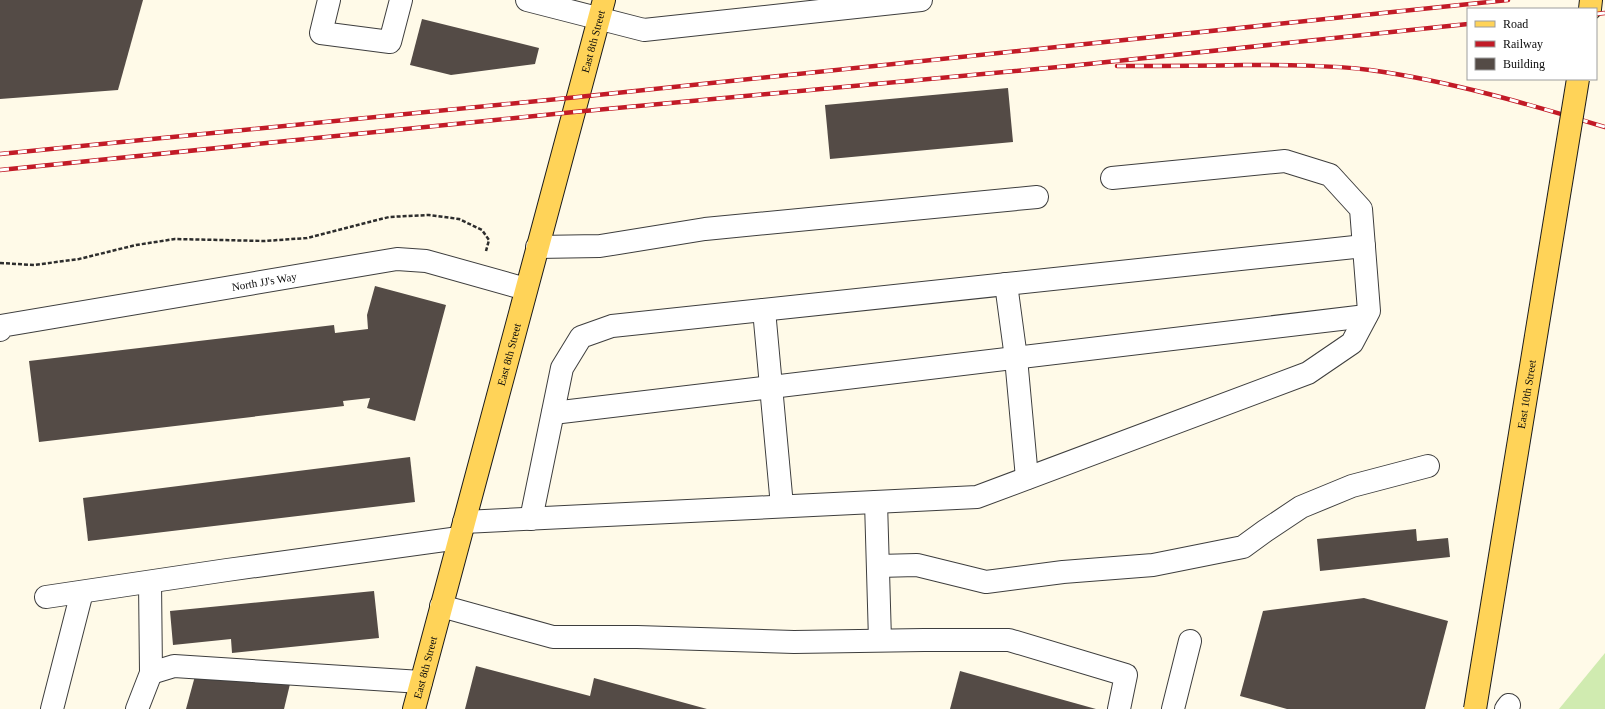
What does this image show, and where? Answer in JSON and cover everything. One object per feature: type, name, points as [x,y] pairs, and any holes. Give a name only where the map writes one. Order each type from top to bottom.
[{"type":"main road","name":"East 8th Street","points":[[414,709],[601,9]]},
{"type":"main road","name":"East 10th Street","points":[[1475,709],[1578,80]]},
{"type":"street","points":[[329,0],[321,33],[390,42],[401,0]]},
{"type":"street","points":[[527,0],[601,9],[644,30],[922,0]]},
{"type":"street","points":[[46,597],[150,582],[531,518],[977,497],[1308,373],[1352,343],[1369,311],[1361,209],[1330,175],[1285,161],[1112,178]]},
{"type":"street","points":[[537,247],[600,246],[705,229],[1038,197]]},
{"type":"street","points":[[531,518],[562,368],[581,337],[612,326],[1364,246]]},
{"type":"street","name":"North JJ's Way","points":[[0,328],[397,260],[426,262],[526,290]]},
{"type":"street","points":[[1006,284],[1016,358],[1027,478]]},
{"type":"street","points":[[764,310],[782,506]]},
{"type":"street","points":[[553,413],[1366,316]]},
{"type":"street","points":[[878,566],[917,565],[986,582],[1063,572],[1153,565],[1243,547],[1301,507],[1352,486],[1428,466]]},
{"type":"street","points":[[876,502],[880,640]]},
{"type":"street","points":[[138,709],[151,673],[150,582]]},
{"type":"street","points":[[52,709],[82,592]]},
{"type":"street","points":[[441,606],[553,637],[637,637],[794,642],[1009,640],[1126,675],[1119,709]]},
{"type":"street","points":[[1173,709],[1190,641]]},
{"type":"street","points":[[151,673],[174,666],[421,682]]},
{"type":"path","points":[[0,264],[34,265],[79,259],[136,245],[175,239],[215,238],[265,240],[307,238],[389,217],[429,215],[459,219],[482,230],[489,240],[478,276]]},
{"type":"green space","points":[[1605,653],[1605,709],[1559,709]]},
{"type":"building","points":[[0,0],[143,0],[118,90],[0,99]]},
{"type":"building","points":[[422,19],[539,48],[535,64],[451,75],[410,65]]},
{"type":"building","points":[[1008,88],[1013,142],[830,159],[825,105]]},
{"type":"building","points":[[375,286],[446,305],[415,421],[367,408],[370,398],[343,401],[344,406],[39,442],[29,361],[334,325],[335,333],[368,329],[367,315]]},
{"type":"building","points":[[410,457],[415,502],[88,541],[83,498]]},
{"type":"building","points":[[1416,529],[1417,541],[1448,538],[1450,557],[1320,571],[1317,539]]},
{"type":"building","points":[[374,591],[379,638],[232,653],[231,639],[173,645],[170,611]]},
{"type":"building","points":[[1364,598],[1448,621],[1425,709],[1287,709],[1240,696],[1263,611]]},
{"type":"building","points":[[476,666],[590,696],[594,678],[707,709],[465,709]]},
{"type":"building","points":[[960,671],[1096,709],[950,709]]},
{"type":"building","points":[[195,676],[290,684],[284,709],[186,709]]},
{"type":"railway","points":[[0,154],[578,97],[1508,0]]},
{"type":"railway","points":[[1597,14],[1605,13]]},
{"type":"railway","points":[[0,170],[574,112],[1069,66],[1467,24]]},
{"type":"railway","points":[[1117,66],[1291,65],[1370,70],[1430,80],[1459,87],[1605,127]]}]
